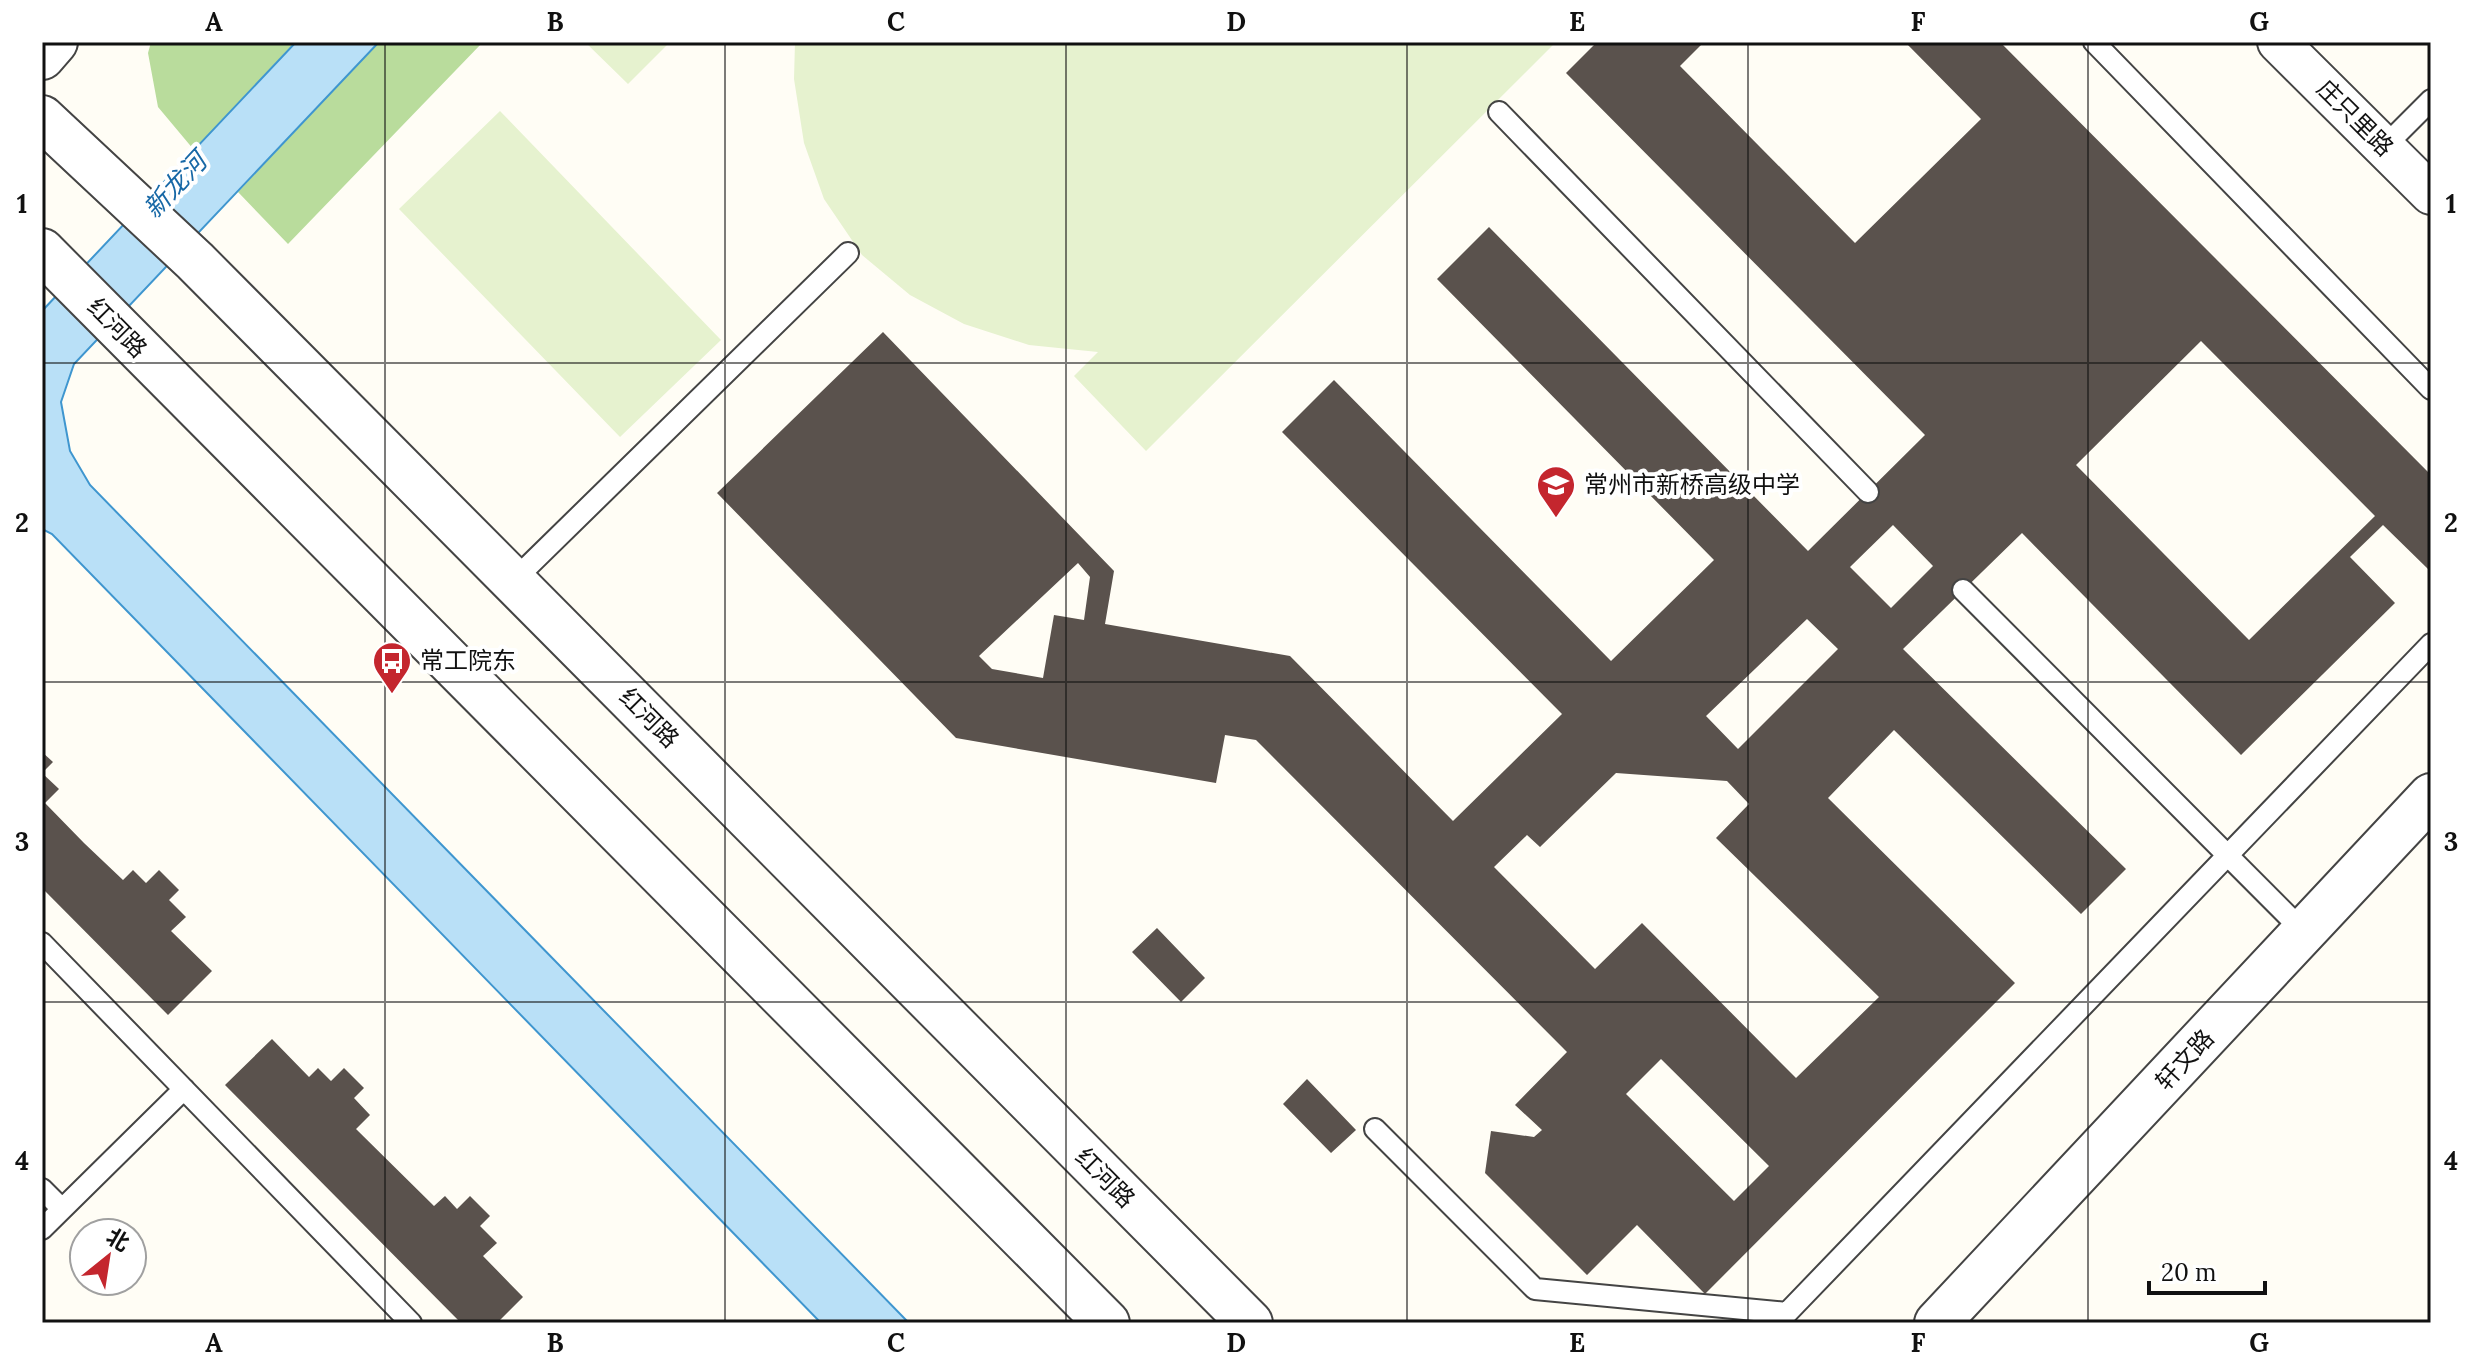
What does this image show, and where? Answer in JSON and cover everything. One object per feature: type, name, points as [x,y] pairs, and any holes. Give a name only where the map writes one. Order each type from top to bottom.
[{"type":"street","points":[[42,57],[55,42]]},
{"type":"street","name":"庄只里路","points":[[2294,47],[2431,194]]},
{"type":"street","name":"红河路","points":[[42,118],[195,261],[1250,1323]]},
{"type":"street","name":"红河路","points":[[54,264],[1107,1323]]},
{"type":"street","name":"轩文路","points":[[1937,1323],[2431,796]]},
{"type":"lane","points":[[2094,42],[2431,389]]},
{"type":"lane","points":[[2384,147],[2431,100]]},
{"type":"lane","points":[[1499,112],[1868,492]]},
{"type":"lane","points":[[513,581],[848,253]]},
{"type":"lane","points":[[1963,590],[2305,933]]},
{"type":"lane","points":[[1375,1129],[1535,1289],[1787,1313],[2431,644]]},
{"type":"lane","points":[[42,943],[411,1323]]},
{"type":"lane","points":[[42,1229],[184,1089]]},
{"type":"lane","points":[[42,1189],[62,1209]]},
{"type":"green space","points":[[151,42],[295,42],[194,150],[158,107],[148,53]]},
{"type":"green space","points":[[379,42],[483,42],[288,244],[238,192]]},
{"type":"green space","points":[[585,42],[670,42],[628,84]]},
{"type":"green space","points":[[795,42],[1556,42],[1146,451],[1074,376],[1098,352],[1029,345],[964,324],[910,295],[862,255],[824,199],[804,143],[794,79]]},
{"type":"green space","points":[[500,111],[721,340],[620,437],[399,209]]},
{"type":"water","name":"新龙河","points":[[296,42],[379,42],[74,364],[61,402],[70,451],[90,485],[909,1323],[821,1323],[52,534],[42,529],[42,311]]},
{"type":"building","points":[[1597,42],[1704,42],[1680,66],[1855,243],[1981,119],[1905,42],[2000,42],[2431,475],[2431,566],[2428,569],[2383,525],[2350,557],[2395,603],[2241,755],[2022,533],[1903,649],[2126,869],[2081,914],[1894,730],[1828,798],[2015,983],[1705,1294],[1637,1225],[1587,1275],[1485,1173],[1491,1131],[1534,1137],[1542,1130],[1515,1105],[1567,1052],[1256,740],[1225,735],[1216,783],[956,738],[717,493],[883,332],[1114,571],[1105,624],[1290,656],[1453,821],[1562,714],[1282,432],[1334,380],[1611,661],[1714,560],[1437,279],[1489,227],[1808,551],[1925,435],[1566,73]],"holes":[[[2201,341],[2375,516],[2249,640],[2076,465]],[[1893,525],[1933,566],[1891,608],[1850,567]],[[1078,563],[1090,577],[1084,620],[1054,615],[1043,678],[992,669],[979,656]],[[1807,619],[1838,649],[1738,749],[1706,716]],[[1616,773],[1727,781],[1749,804],[1716,838],[1879,997],[1796,1078],[1642,923],[1595,969],[1494,867],[1527,835],[1540,847]],[[1661,1059],[1769,1166],[1734,1201],[1626,1094]]]},
{"type":"building","points":[[42,752],[53,762],[42,773]]},
{"type":"building","points":[[42,773],[59,789],[45,803],[123,880],[133,870],[146,883],[159,870],[179,890],[169,900],[186,917],[171,931],[212,971],[168,1015],[42,888]]},
{"type":"building","points":[[1157,928],[1205,978],[1181,1002],[1132,952]]},
{"type":"building","points":[[272,1039],[309,1077],[318,1068],[331,1081],[344,1068],[364,1088],[354,1098],[370,1115],[356,1129],[434,1206],[445,1196],[457,1209],[470,1196],[490,1216],[480,1226],[497,1243],[483,1256],[523,1297],[497,1323],[461,1323],[225,1085]]},
{"type":"building","points":[[1307,1079],[1356,1130],[1331,1153],[1283,1104]]},
{"type":"place","name":"常州市新桥高级中学","points":[[1556,519]]},
{"type":"place","name":"常工院东","points":[[392,695]]}]
